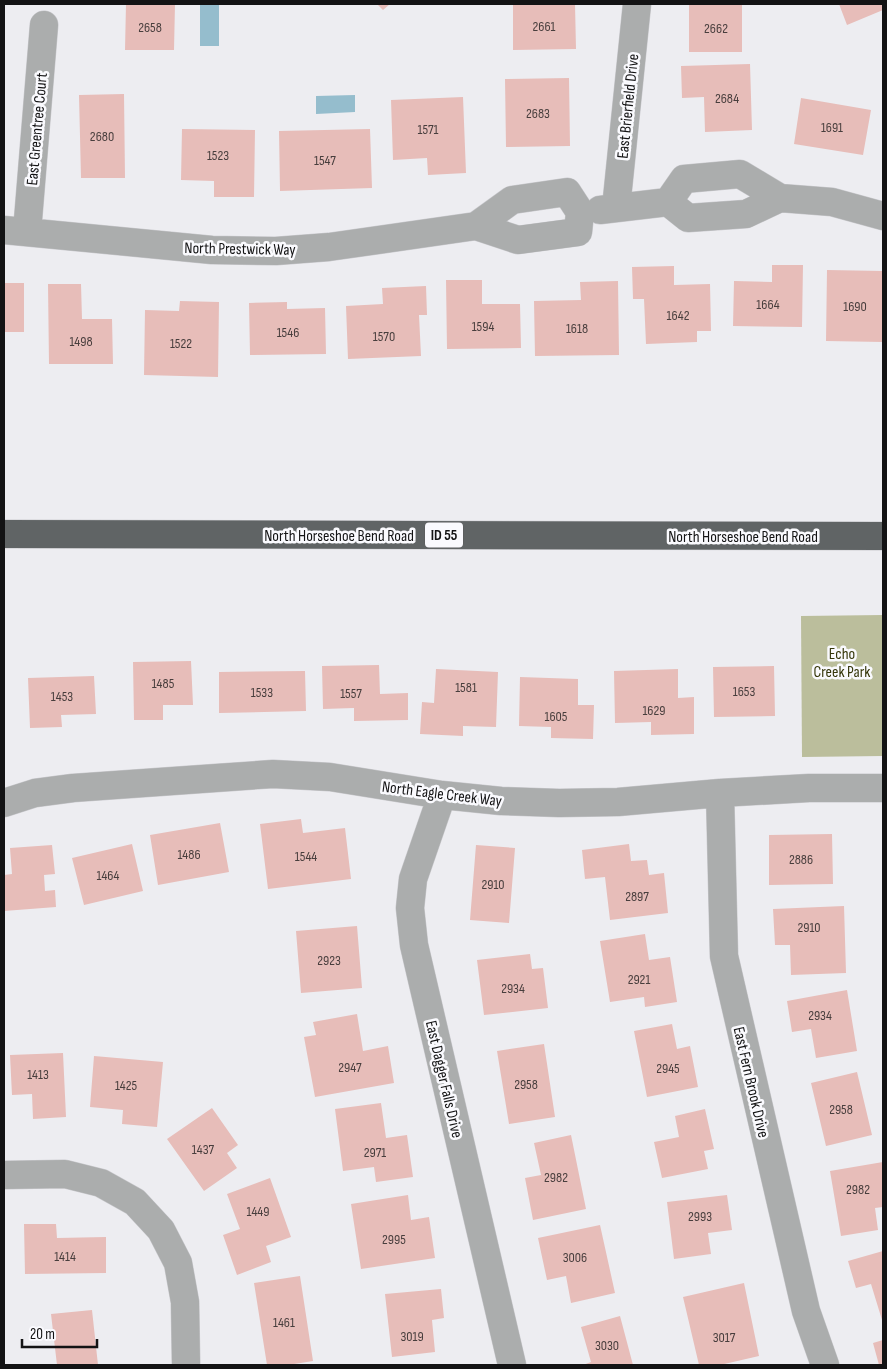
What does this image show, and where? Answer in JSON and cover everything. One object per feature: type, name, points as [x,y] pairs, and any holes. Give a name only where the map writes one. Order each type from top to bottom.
[{"type":"highway","name":"North Horseshoe Bend Road","points":[[4,534],[883,536]]},
{"type":"street","name":"East Brierfield Drive","points":[[616,208],[636,4]]},
{"type":"street","name":"East Greentree Court","points":[[15,231],[44,25]]},
{"type":"street","points":[[668,202],[684,179],[740,174],[780,198],[832,202],[883,216]]},
{"type":"street","name":"North Prestwick Way","points":[[15,231],[212,250],[276,251],[329,247],[476,226],[518,240],[578,232],[580,212],[568,192],[512,200],[476,226]]},
{"type":"street","points":[[580,212],[668,202],[688,218],[746,214],[780,198]]},
{"type":"street","name":"North Eagle Creek Way","points":[[4,803],[36,794],[73,788],[273,774],[330,778],[442,795],[501,801],[559,803],[618,802],[720,793],[809,788],[883,788]]},
{"type":"street","name":"East Fern Brook Drive","points":[[720,793],[724,956],[806,1311],[825,1365]]},
{"type":"street","name":"East Dagger Falls Drive","points":[[442,795],[413,879],[410,908],[414,945],[512,1365]]},
{"type":"street","points":[[4,1176],[65,1174],[101,1182],[135,1202],[161,1230],[178,1263],[185,1302],[186,1364]]},
{"type":"green space","name":"Echo Creek Park","points":[[883,615],[883,756],[802,757],[801,616]]},
{"type":"water","points":[[200,4],[219,4],[219,46],[200,46]]},
{"type":"water","points":[[355,95],[355,112],[316,114],[316,96]]},
{"type":"building","points":[[126,4],[175,4],[174,50],[125,50]]},
{"type":"building","points":[[377,4],[390,4],[383,10]]},
{"type":"building","points":[[513,4],[575,4],[576,49],[513,50]]},
{"type":"building","points":[[689,4],[742,4],[742,52],[689,52]]},
{"type":"building","points":[[839,4],[883,4],[883,10],[847,25]]},
{"type":"building","points":[[750,64],[752,130],[705,132],[704,97],[682,98],[681,66]]},
{"type":"building","points":[[569,78],[570,146],[506,147],[505,79]]},
{"type":"building","points":[[124,94],[125,178],[81,178],[79,95]]},
{"type":"building","points":[[463,97],[466,173],[428,175],[427,158],[393,160],[391,100]]},
{"type":"building","points":[[801,98],[871,110],[863,155],[794,144]]},
{"type":"building","points":[[182,129],[255,130],[254,197],[214,197],[214,181],[181,180]]},
{"type":"building","points":[[370,129],[372,188],[280,191],[279,131]]},
{"type":"building","points":[[772,265],[803,265],[802,327],[733,326],[734,281],[772,282]]},
{"type":"building","points":[[674,266],[674,285],[710,284],[711,331],[697,331],[697,342],[646,344],[644,299],[633,299],[632,267]]},
{"type":"building","points":[[827,270],[883,271],[883,342],[826,341]]},
{"type":"building","points":[[446,280],[482,280],[482,304],[520,304],[521,348],[447,349]]},
{"type":"building","points":[[618,281],[619,355],[535,356],[534,301],[581,300],[580,282]]},
{"type":"building","points":[[4,283],[24,283],[24,332],[4,332]]},
{"type":"building","points":[[48,284],[81,284],[82,319],[112,319],[113,364],[49,364]]},
{"type":"building","points":[[426,286],[427,315],[419,315],[421,356],[348,359],[346,306],[383,304],[382,288]]},
{"type":"building","points":[[180,301],[219,302],[218,377],[144,375],[145,310],[179,311]]},
{"type":"building","points":[[287,302],[287,309],[325,308],[326,354],[250,355],[249,303]]},
{"type":"building","points":[[191,661],[193,705],[163,705],[163,720],[134,720],[133,662]]},
{"type":"building","points":[[379,665],[380,694],[408,693],[408,720],[354,721],[354,708],[323,709],[322,666]]},
{"type":"building","points":[[774,666],[775,716],[714,717],[713,667]]},
{"type":"building","points":[[436,669],[498,672],[496,727],[463,726],[463,736],[420,734],[422,702],[434,703]]},
{"type":"building","points":[[678,669],[678,698],[694,697],[694,734],[651,735],[651,722],[615,723],[614,671]]},
{"type":"building","points":[[305,671],[306,711],[219,713],[219,672]]},
{"type":"building","points":[[94,676],[96,714],[61,715],[62,727],[30,728],[28,678]]},
{"type":"building","points":[[520,677],[578,679],[578,705],[594,705],[593,739],[551,738],[551,727],[519,726]]},
{"type":"building","points":[[301,819],[303,833],[345,828],[351,879],[268,889],[260,824]]},
{"type":"building","points":[[220,823],[229,872],[158,885],[150,835]]},
{"type":"building","points":[[832,834],[833,884],[769,885],[769,835]]},
{"type":"building","points":[[132,844],[143,891],[84,905],[72,858]]},
{"type":"building","points":[[629,844],[631,861],[647,860],[649,875],[664,873],[668,913],[610,920],[605,877],[585,879],[582,850]]},
{"type":"building","points":[[52,845],[55,874],[44,875],[45,891],[55,890],[56,907],[4,911],[4,875],[12,874],[10,848]]},
{"type":"building","points":[[476,845],[515,848],[509,923],[470,920]]},
{"type":"building","points":[[844,906],[846,973],[791,975],[790,945],[775,945],[773,909]]},
{"type":"building","points":[[357,926],[362,988],[301,993],[296,931]]},
{"type":"building","points":[[645,934],[649,960],[670,957],[677,1002],[645,1007],[644,997],[610,1002],[600,941]]},
{"type":"building","points":[[530,954],[532,969],[543,968],[548,1008],[484,1015],[477,960]]},
{"type":"building","points":[[847,990],[857,1051],[816,1058],[811,1029],[792,1032],[787,1001]]},
{"type":"building","points":[[357,1014],[363,1051],[388,1046],[394,1083],[315,1097],[304,1037],[316,1035],[313,1022]]},
{"type":"building","points":[[672,1024],[677,1049],[690,1046],[698,1087],[647,1097],[634,1031]]},
{"type":"building","points":[[544,1044],[555,1117],[509,1124],[497,1051]]},
{"type":"building","points":[[63,1053],[66,1117],[33,1119],[32,1094],[12,1095],[10,1055]]},
{"type":"building","points":[[94,1056],[163,1062],[157,1127],[122,1124],[123,1110],[90,1107]]},
{"type":"building","points":[[857,1072],[872,1135],[826,1146],[811,1083]]},
{"type":"building","points":[[381,1103],[386,1138],[407,1135],[413,1177],[376,1182],[374,1167],[343,1171],[335,1109]]},
{"type":"building","points":[[212,1108],[238,1145],[227,1153],[237,1168],[204,1191],[167,1139]]},
{"type":"building","points":[[705,1109],[714,1149],[704,1151],[708,1169],[662,1178],[654,1142],[679,1137],[675,1116]]},
{"type":"building","points":[[571,1135],[586,1209],[533,1220],[525,1178],[541,1175],[534,1143]]},
{"type":"building","points":[[883,1162],[883,1207],[875,1208],[878,1230],[841,1236],[830,1171]]},
{"type":"building","points":[[270,1178],[291,1237],[266,1246],[271,1262],[237,1275],[223,1235],[240,1229],[227,1194]]},
{"type":"building","points":[[408,1195],[411,1220],[429,1217],[435,1258],[361,1269],[351,1204]]},
{"type":"building","points":[[727,1195],[732,1230],[708,1233],[711,1254],[674,1259],[667,1202]]},
{"type":"building","points":[[24,1224],[56,1224],[57,1238],[106,1237],[106,1273],[25,1274]]},
{"type":"building","points":[[600,1225],[615,1293],[571,1303],[566,1276],[547,1280],[538,1238]]},
{"type":"building","points":[[883,1251],[882,1320],[871,1284],[856,1288],[848,1261]]},
{"type":"building","points":[[300,1276],[313,1361],[288,1365],[267,1365],[254,1283]]},
{"type":"building","points":[[744,1283],[759,1356],[720,1365],[699,1365],[683,1297]]},
{"type":"building","points":[[441,1289],[444,1318],[432,1320],[435,1352],[392,1357],[385,1294]]},
{"type":"building","points":[[92,1310],[98,1365],[57,1365],[51,1314]]},
{"type":"building","points":[[620,1316],[633,1365],[583,1365],[591,1362],[581,1327]]},
{"type":"building","points":[[883,1340],[883,1365],[879,1365],[873,1343]]}]
